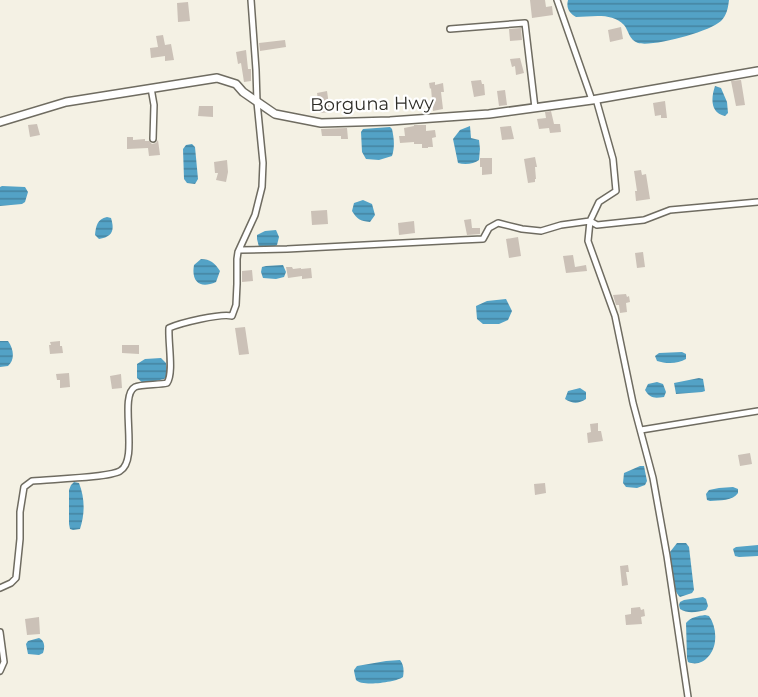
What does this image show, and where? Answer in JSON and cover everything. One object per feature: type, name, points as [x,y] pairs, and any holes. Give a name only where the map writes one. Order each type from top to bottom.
[{"type":"street","points":[[0,588],[16,578],[24,487],[32,481],[120,472],[126,466],[129,452],[128,399],[132,390],[136,386],[167,384],[170,381],[169,328],[188,321],[226,314],[232,316],[236,305],[237,259],[255,215],[262,187],[263,163],[251,0]]},
{"type":"street","points":[[557,0],[613,159],[616,192],[599,202],[590,221],[588,241],[615,316],[633,403],[653,478],[688,697]]},
{"type":"street","points":[[450,29],[525,23],[535,108]]},
{"type":"street","name":"Borguna Hwy","points":[[0,122],[66,102],[217,78],[236,84],[243,92],[275,114],[321,123],[489,114],[594,100],[758,71]]},
{"type":"street","points":[[151,88],[154,105],[153,140]]},
{"type":"street","points":[[240,250],[481,240],[489,228],[498,223],[522,230],[541,231],[561,225],[590,221],[597,225],[644,220],[670,210],[758,202]]},
{"type":"street","points":[[641,430],[758,411]]},
{"type":"street","points":[[0,632],[4,662],[0,671]]},
{"type":"water","points":[[568,0],[729,0],[725,16],[715,25],[681,38],[645,44],[635,42],[624,25],[614,18],[576,17],[569,10]]},
{"type":"water","points":[[715,86],[721,88],[727,102],[728,113],[725,116],[714,108],[712,100]]},
{"type":"water","points":[[470,126],[471,138],[479,140],[479,160],[469,164],[458,163],[453,139],[460,130]]},
{"type":"water","points":[[390,127],[394,139],[392,156],[379,160],[366,159],[362,152],[361,132],[363,129]]},
{"type":"water","points":[[192,144],[195,147],[198,179],[195,184],[187,183],[184,179],[183,149],[186,145]]},
{"type":"water","points":[[0,187],[25,187],[28,192],[25,202],[0,206]]},
{"type":"water","points":[[363,200],[372,204],[375,215],[370,222],[359,219],[352,211],[354,203]]},
{"type":"water","points":[[111,218],[113,226],[111,233],[99,239],[95,235],[97,226],[101,219]]},
{"type":"water","points":[[276,230],[279,237],[277,245],[259,247],[257,235],[265,231]]},
{"type":"water","points":[[201,259],[212,262],[220,271],[216,282],[205,285],[195,280],[194,265]]},
{"type":"water","points":[[283,265],[286,272],[284,277],[263,278],[262,267]]},
{"type":"water","points":[[506,299],[512,311],[508,320],[499,324],[483,324],[477,319],[476,306],[487,301]]},
{"type":"water","points":[[0,341],[8,341],[12,347],[13,358],[8,366],[0,367]]},
{"type":"water","points":[[682,352],[686,354],[686,359],[676,363],[657,361],[655,356],[659,353]]},
{"type":"water","points":[[161,358],[166,363],[167,377],[144,384],[137,378],[137,364],[145,359]]},
{"type":"water","points":[[703,379],[705,391],[676,394],[674,383]]},
{"type":"water","points":[[657,382],[663,384],[666,392],[664,397],[653,397],[645,390],[648,384]]},
{"type":"water","points":[[580,388],[586,392],[586,399],[576,403],[565,399],[568,391]]},
{"type":"water","points":[[644,466],[647,481],[645,485],[637,488],[626,487],[623,483],[624,473]]},
{"type":"water","points":[[74,482],[79,483],[84,506],[80,529],[73,530],[70,529],[69,524],[69,490]]},
{"type":"water","points":[[733,487],[738,489],[738,493],[730,499],[707,500],[706,494],[709,490]]},
{"type":"water","points":[[677,543],[686,543],[689,547],[694,590],[680,597],[673,582],[670,552]]},
{"type":"water","points":[[758,545],[758,556],[735,556],[733,549],[736,547]]},
{"type":"water","points":[[703,597],[708,606],[706,610],[689,612],[680,609],[680,602]]},
{"type":"water","points":[[709,616],[713,625],[714,646],[706,659],[698,663],[688,662],[686,623],[692,618]]},
{"type":"water","points":[[39,638],[44,644],[43,653],[28,654],[26,644],[28,641]]},
{"type":"water","points":[[400,660],[404,673],[400,679],[372,683],[356,680],[354,670],[357,666]]},
{"type":"building","points":[[530,0],[545,0],[546,7],[552,6],[553,15],[532,18]]},
{"type":"building","points":[[188,2],[190,21],[178,22],[177,3]]},
{"type":"building","points":[[621,27],[623,39],[610,42],[608,30]]},
{"type":"building","points":[[521,28],[522,40],[510,41],[509,29]]},
{"type":"building","points":[[163,35],[165,45],[171,44],[174,60],[165,61],[165,56],[151,58],[150,48],[158,47],[156,36]]},
{"type":"building","points":[[285,40],[286,47],[260,51],[259,43]]},
{"type":"building","points":[[246,50],[248,69],[251,69],[251,81],[244,82],[241,63],[238,64],[236,52]]},
{"type":"building","points":[[520,58],[524,73],[516,75],[515,66],[512,67],[510,59]]},
{"type":"building","points":[[481,80],[484,84],[485,95],[474,97],[471,81]]},
{"type":"building","points":[[741,80],[745,105],[736,106],[731,81]]},
{"type":"building","points":[[435,82],[435,85],[443,83],[444,92],[441,92],[443,109],[433,111],[429,83]]},
{"type":"building","points":[[505,90],[507,105],[499,106],[497,91]]},
{"type":"building","points":[[327,91],[330,112],[320,113],[317,93]]},
{"type":"building","points":[[665,101],[667,118],[661,118],[661,115],[655,116],[653,103]]},
{"type":"building","points":[[199,106],[213,106],[213,117],[198,116]]},
{"type":"building","points":[[551,111],[554,124],[560,124],[561,132],[550,133],[549,128],[539,129],[537,119],[546,118],[545,112]]},
{"type":"building","points":[[37,124],[40,135],[30,137],[28,125]]},
{"type":"building","points":[[426,125],[426,131],[435,130],[436,137],[432,138],[433,147],[422,148],[422,144],[414,144],[414,142],[400,143],[399,136],[405,136],[404,128]]},
{"type":"building","points":[[511,126],[514,139],[502,140],[500,127]]},
{"type":"building","points":[[347,128],[348,139],[341,139],[341,136],[322,136],[321,129]]},
{"type":"building","points":[[127,137],[133,137],[133,140],[145,139],[152,144],[158,140],[160,155],[149,156],[148,148],[127,149]]},
{"type":"building","points":[[535,157],[536,179],[535,182],[528,183],[524,159]]},
{"type":"building","points":[[480,158],[492,158],[492,174],[482,175]]},
{"type":"building","points":[[227,160],[226,182],[216,180],[218,173],[215,173],[214,162]]},
{"type":"building","points":[[641,170],[642,175],[646,174],[650,199],[636,201],[634,171]]},
{"type":"building","points":[[327,210],[328,224],[312,225],[311,211]]},
{"type":"building","points":[[471,219],[472,228],[480,228],[480,234],[467,235],[464,220]]},
{"type":"building","points":[[414,221],[415,233],[399,235],[398,223]]},
{"type":"building","points":[[518,237],[521,256],[509,258],[506,239]]},
{"type":"building","points":[[643,252],[645,267],[637,268],[635,253]]},
{"type":"building","points":[[573,255],[575,267],[586,265],[587,271],[566,273],[563,256]]},
{"type":"building","points":[[286,267],[311,268],[312,278],[302,279],[302,276],[288,278]]},
{"type":"building","points":[[252,270],[253,281],[242,282],[242,271]]},
{"type":"building","points":[[626,294],[630,302],[626,303],[627,312],[620,313],[619,305],[616,305],[613,295]]},
{"type":"building","points":[[245,327],[249,354],[239,355],[235,328]]},
{"type":"building","points":[[60,341],[63,353],[50,354],[50,342]]},
{"type":"building","points":[[122,345],[139,345],[139,354],[122,353]]},
{"type":"building","points":[[69,373],[70,387],[60,388],[60,380],[57,380],[56,374]]},
{"type":"building","points":[[121,374],[122,388],[112,389],[110,376]]},
{"type":"building","points":[[598,423],[598,431],[601,431],[603,441],[588,443],[587,433],[591,432],[590,424]]},
{"type":"building","points":[[750,453],[752,464],[740,466],[738,455]]},
{"type":"building","points":[[545,483],[546,493],[535,495],[534,484]]},
{"type":"building","points":[[628,565],[629,572],[626,572],[628,585],[622,586],[620,566]]},
{"type":"building","points":[[640,607],[641,610],[644,609],[645,616],[641,617],[642,624],[626,625],[625,615],[631,614],[631,608]]},
{"type":"building","points":[[39,617],[40,634],[27,635],[25,619]]}]
